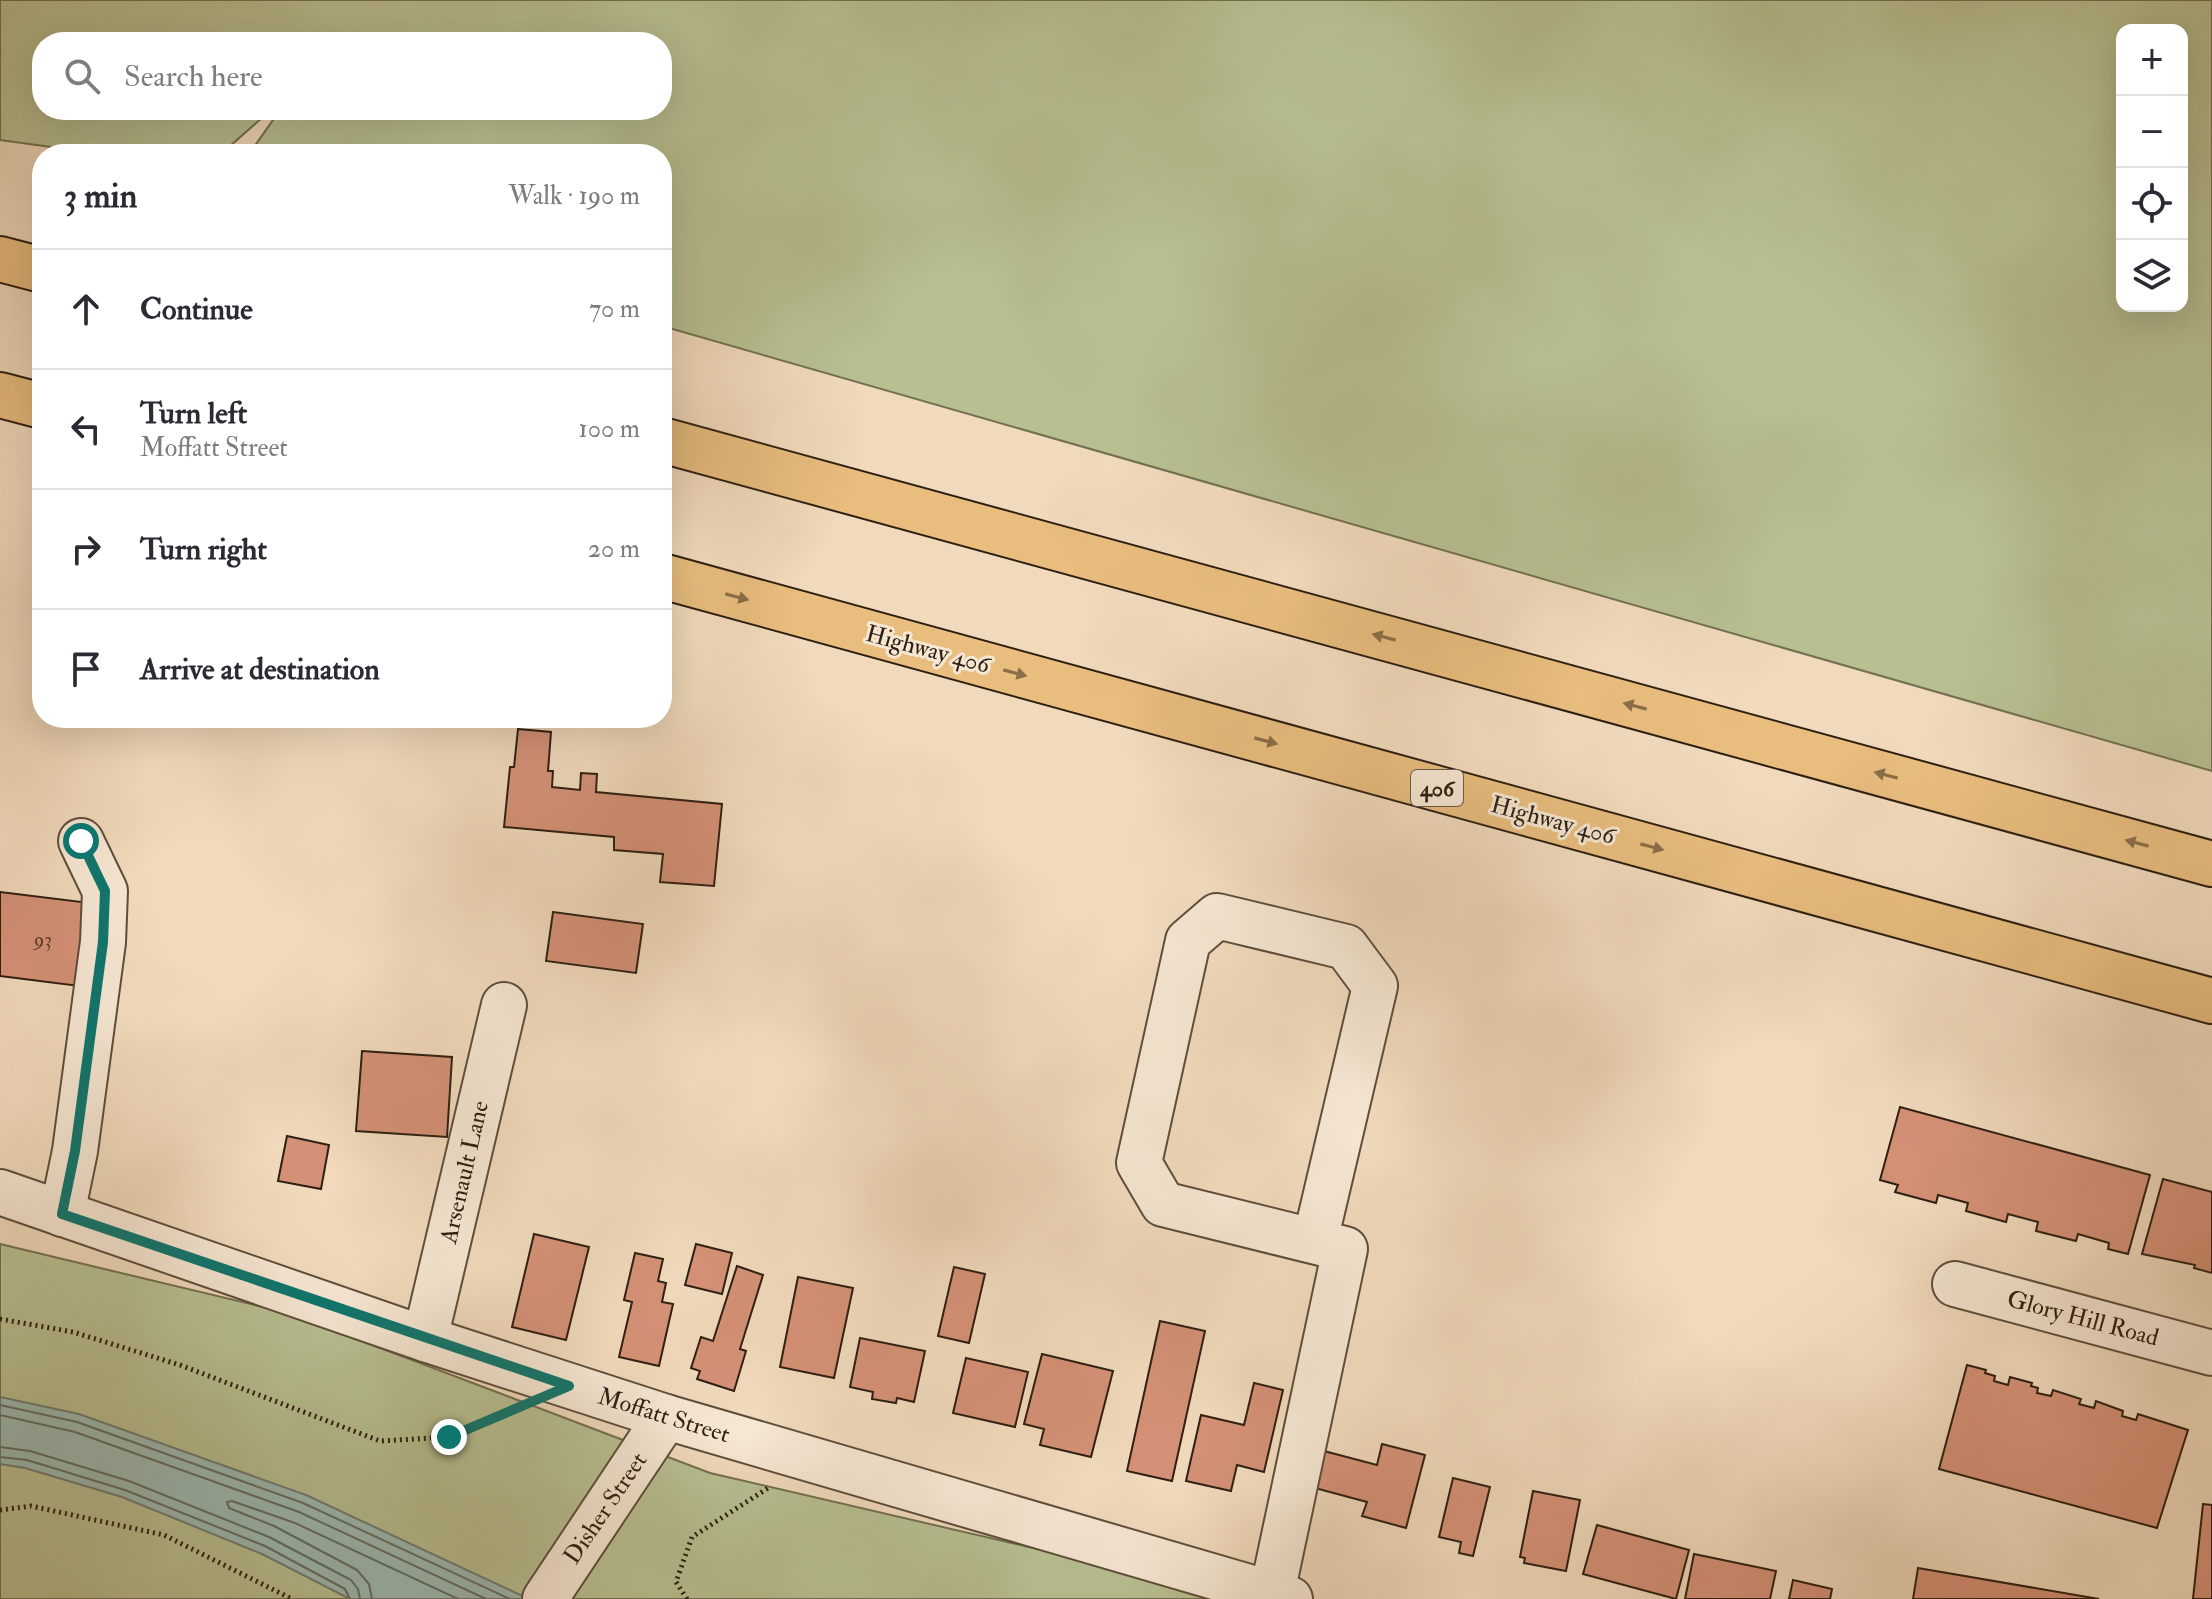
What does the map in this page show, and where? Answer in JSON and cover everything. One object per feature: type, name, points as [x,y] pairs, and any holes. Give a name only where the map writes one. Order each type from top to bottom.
[{"type":"highway","points":[[0,259],[32,267]]},
{"type":"highway","points":[[0,395],[32,403]]},
{"type":"highway","points":[[672,443],[2212,864]]},
{"type":"highway","name":"Highway 406","points":[[672,579],[2212,1001]]},
{"type":"street","points":[[62,1214],[75,1151],[103,942],[105,891],[81,841]]},
{"type":"street","points":[[1281,1596],[1345,1249],[1163,1204],[1139,1163],[1188,941],[1217,916],[1346,947],[1375,986],[1315,1241]]},
{"type":"street","name":"Arsenault Lane","points":[[425,1339],[504,1005]]},
{"type":"street","name":"Moffatt Street","points":[[0,1192],[425,1339],[666,1417],[1281,1596]]},
{"type":"street","name":"Glory Hill Road","points":[[1955,1284],[2212,1353]]},
{"type":"street","name":"Disher Street","points":[[553,1586],[666,1417]]},
{"type":"path","points":[[0,1319],[73,1332],[180,1365],[380,1441],[449,1437],[569,1386]]},
{"type":"path","points":[[687,1599],[676,1582],[692,1537],[811,1461]]},
{"type":"path","points":[[0,1510],[31,1506],[164,1535],[292,1599]]},
{"type":"green space","points":[[0,0],[2212,0],[2212,771],[672,329],[672,144],[256,144],[273,120],[672,120],[672,32],[32,32],[32,120],[260,120],[232,144],[32,144],[0,140]]},
{"type":"green space","points":[[0,1244],[288,1313],[710,1473],[1253,1599],[0,1599]]},
{"type":"water","points":[[0,1397],[79,1414],[306,1495],[529,1599],[350,1599],[262,1554],[122,1497],[25,1468],[0,1464]]},
{"type":"building","points":[[518,729],[551,732],[548,771],[553,771],[552,787],[580,790],[581,773],[597,774],[596,792],[722,804],[714,886],[660,882],[663,854],[614,850],[614,837],[504,827],[510,767],[514,767]]},
{"type":"building","points":[[0,892],[90,903],[79,986],[0,976]]},
{"type":"building","points":[[553,912],[643,924],[636,973],[546,961]]},
{"type":"building","points":[[362,1051],[452,1057],[447,1137],[356,1131]]},
{"type":"building","points":[[1900,1107],[2150,1175],[2128,1254],[2108,1249],[2109,1243],[2078,1234],[2076,1241],[2036,1231],[2038,1222],[2008,1214],[2006,1222],[1966,1211],[1968,1203],[1938,1195],[1936,1203],[1895,1192],[1898,1185],[1880,1180]]},
{"type":"building","points":[[287,1136],[329,1145],[321,1189],[278,1181]]},
{"type":"building","points":[[2163,1179],[2212,1192],[2212,1273],[2194,1268],[2195,1265],[2142,1254]]},
{"type":"building","points":[[534,1234],[589,1247],[566,1340],[512,1327]]},
{"type":"building","points":[[696,1244],[732,1253],[722,1294],[685,1285]]},
{"type":"building","points":[[635,1253],[663,1259],[658,1281],[666,1283],[662,1302],[673,1304],[659,1366],[619,1357],[632,1302],[624,1300]]},
{"type":"building","points":[[737,1266],[763,1275],[740,1349],[746,1351],[734,1391],[697,1379],[700,1371],[691,1368],[701,1337],[713,1341]]},
{"type":"building","points":[[954,1267],[985,1274],[969,1343],[938,1336]]},
{"type":"building","points":[[798,1277],[853,1288],[834,1378],[780,1367]]},
{"type":"building","points":[[1160,1321],[1205,1331],[1172,1481],[1127,1471]]},
{"type":"building","points":[[860,1338],[925,1351],[914,1402],[897,1398],[896,1403],[872,1399],[873,1392],[850,1387]]},
{"type":"building","points":[[1042,1354],[1113,1371],[1091,1457],[1040,1445],[1044,1429],[1024,1424]]},
{"type":"building","points":[[966,1358],[1028,1372],[1015,1427],[953,1413]]},
{"type":"building","points":[[1967,1365],[1986,1370],[1985,1373],[1995,1376],[1994,1381],[2008,1385],[2010,1377],[2032,1383],[2031,1386],[2038,1388],[2037,1393],[2051,1396],[2053,1390],[2081,1399],[2079,1404],[2094,1408],[2096,1401],[2123,1411],[2122,1416],[2136,1420],[2138,1414],[2188,1430],[2157,1528],[1939,1469]]},
{"type":"building","points":[[1254,1383],[1283,1390],[1264,1472],[1237,1465],[1231,1491],[1186,1481],[1201,1415],[1244,1425]]},
{"type":"building","points":[[1382,1444],[1425,1455],[1406,1528],[1362,1516],[1367,1502],[1315,1488],[1324,1451],[1377,1465]]},
{"type":"building","points":[[1453,1478],[1490,1487],[1473,1556],[1459,1553],[1461,1542],[1439,1537]]},
{"type":"building","points":[[1533,1491],[1580,1500],[1566,1571],[1524,1563],[1525,1558],[1520,1557]]},
{"type":"building","points":[[2203,1504],[2212,1505],[2212,1599],[2193,1599]]},
{"type":"building","points":[[1597,1525],[1689,1550],[1676,1599],[1583,1574]]},
{"type":"building","points":[[1694,1554],[1776,1571],[1770,1599],[1685,1599]]},
{"type":"building","points":[[1918,1568],[2099,1599],[1913,1599]]},
{"type":"building","points":[[1793,1580],[1832,1589],[1830,1599],[1789,1599]]},
{"type":"route","points":[[81,841],[105,891],[103,942],[75,1151],[62,1214],[569,1386],[449,1437]]}]
